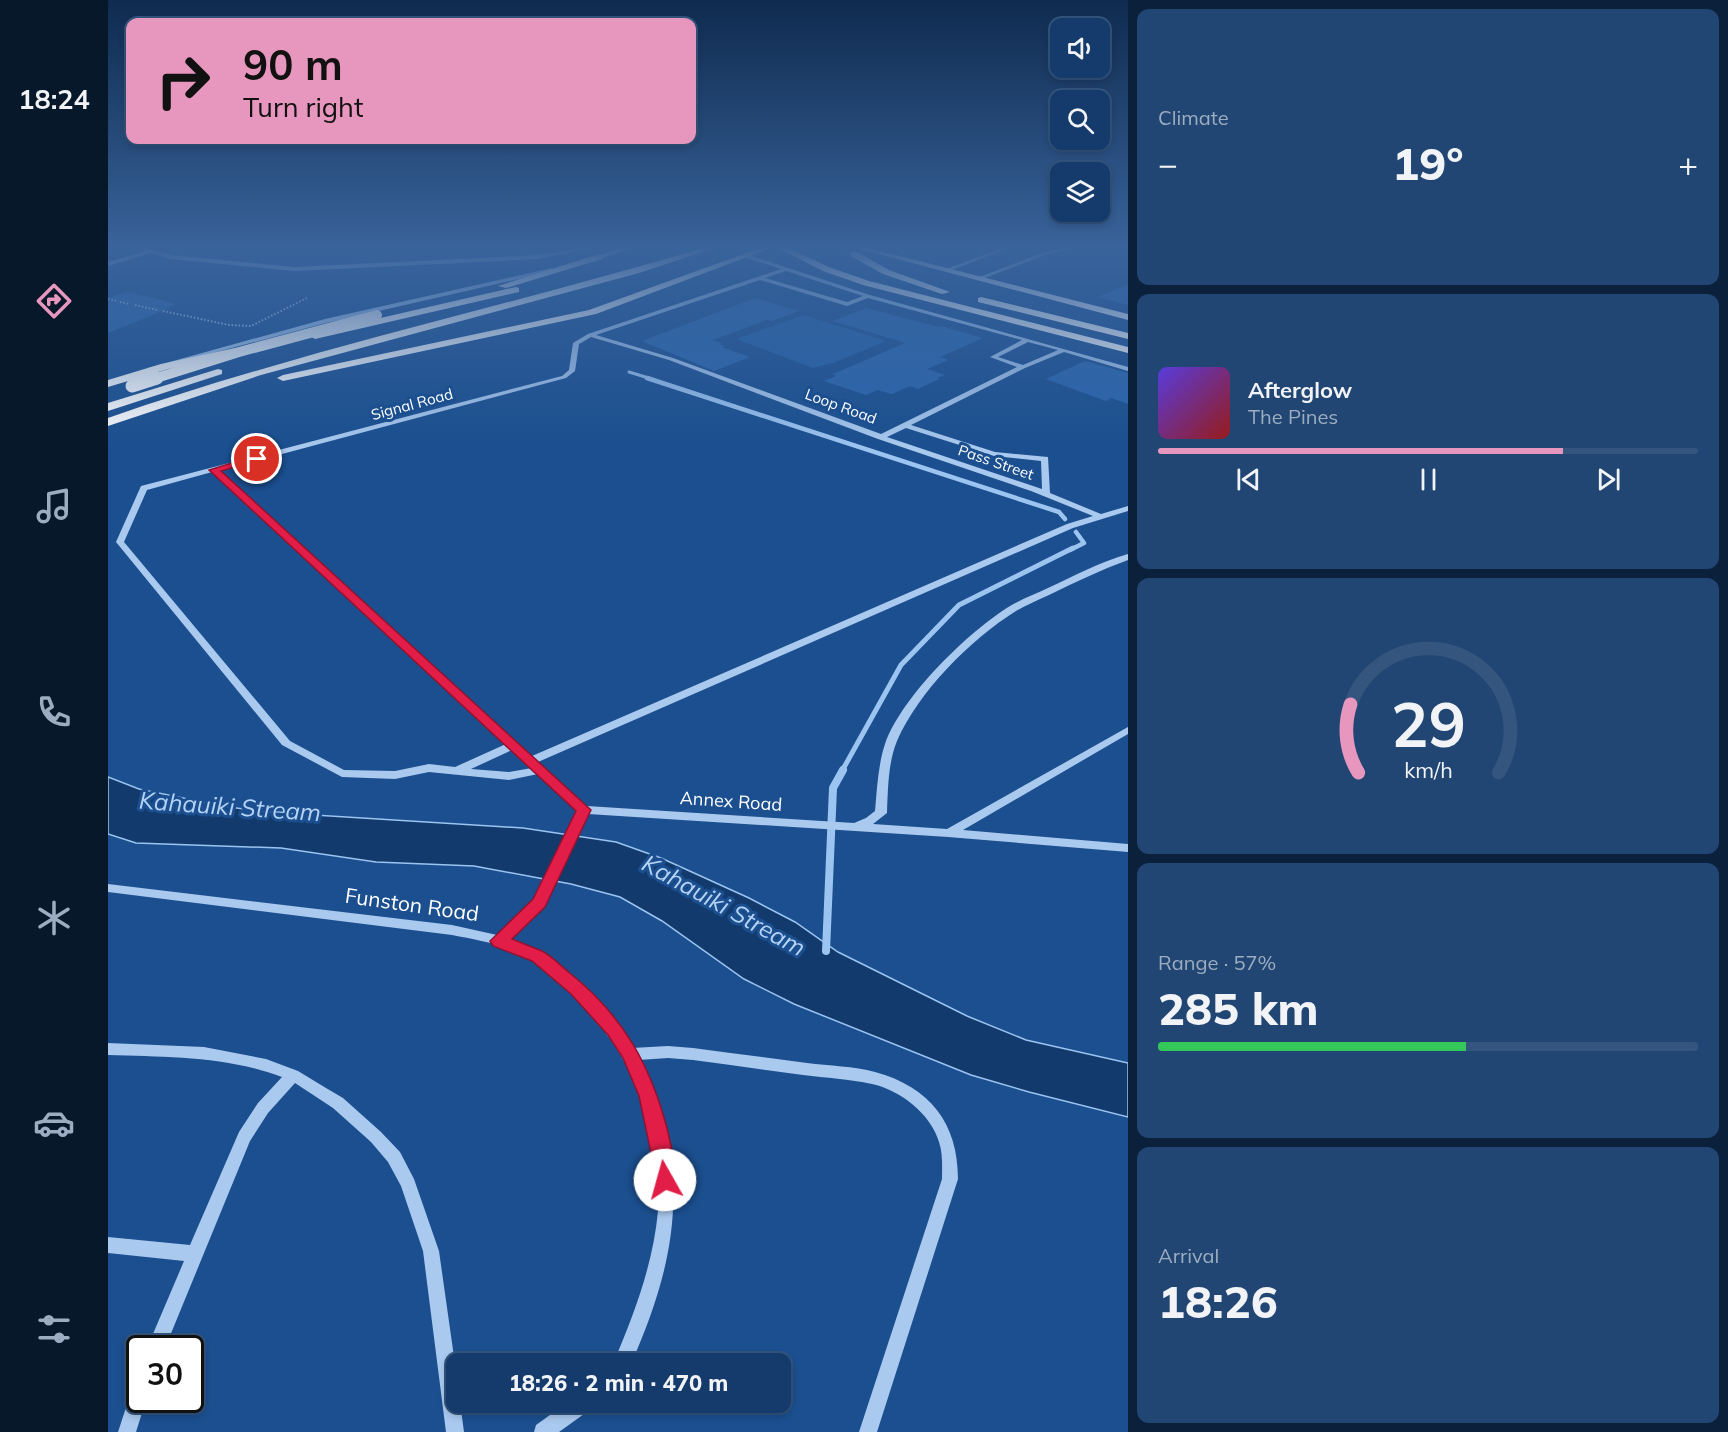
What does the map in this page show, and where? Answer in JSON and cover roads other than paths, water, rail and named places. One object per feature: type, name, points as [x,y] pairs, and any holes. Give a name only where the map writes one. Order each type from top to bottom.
[{"type":"highway","points":[[108,394],[239,352],[378,315]]},
{"type":"highway","points":[[108,384],[187,360],[304,338],[406,315]]},
{"type":"highway","points":[[108,407],[197,378],[428,315]]},
{"type":"highway","points":[[108,422],[226,382],[472,315]]},
{"type":"highway","points":[[108,435],[169,412],[493,315]]},
{"type":"highway","points":[[266,382],[578,315]]},
{"type":"highway","points":[[990,315],[1128,350]]},
{"type":"highway","points":[[1040,315],[1128,336]]},
{"type":"street","points":[[108,384],[160,364],[354,315]]},
{"type":"street","points":[[590,335],[650,315]]},
{"type":"street","points":[[936,315],[1128,369]]},
{"type":"street","name":"Loop Road","points":[[590,335],[671,359],[881,437],[1023,367],[1064,350]]},
{"type":"street","name":"Signal Road","points":[[214,470],[564,377],[572,371],[576,343],[590,335]]},
{"type":"street","points":[[1023,367],[993,357],[1027,340]]},
{"type":"street","points":[[905,425],[994,454],[1045,459],[1046,494]]},
{"type":"street","name":"Pass Street","points":[[881,437],[1046,494],[1100,516]]},
{"type":"street","points":[[499,941],[534,909],[543,896],[584,810],[541,770],[530,761],[514,745],[214,470],[144,488],[120,542],[286,743],[342,773],[394,775],[422,769],[457,770],[496,776],[541,770]]},
{"type":"street","points":[[530,761],[1070,526],[1128,508]]},
{"type":"street","points":[[847,827],[870,821],[881,813],[883,778],[891,743],[909,706],[938,673],[982,631],[1014,608],[1076,577],[1128,557]]},
{"type":"street","points":[[948,833],[1128,730]]},
{"type":"street","points":[[457,770],[514,745]]},
{"type":"street","name":"Annex Road","points":[[584,810],[948,833],[1128,848]]},
{"type":"street","name":"Funston Road","points":[[108,888],[452,930],[499,941],[538,957],[577,989],[615,1030],[645,1085],[656,1119],[665,1180],[666,1209],[662,1239],[647,1297],[627,1353]]},
{"type":"street","points":[[108,1049],[223,1055],[266,1065],[293,1075],[338,1103],[394,1157],[408,1184],[431,1251],[455,1432]]},
{"type":"street","points":[[630,1054],[693,1054],[874,1078],[890,1083],[912,1095],[931,1112],[942,1128],[952,1162],[950,1179],[868,1432]]},
{"type":"street","points":[[161,1335],[244,1137],[263,1108],[293,1075]]},
{"type":"street","points":[[108,1245],[195,1254]]},
{"type":"street","points":[[127,1432],[133,1413]]},
{"type":"street","points":[[543,1432],[569,1413]]},
{"type":"water","name":"Kahauiki Stream","points":[[108,777],[139,789],[222,806],[266,812],[523,828],[616,842],[661,858],[749,898],[795,922],[838,952],[967,1016],[1026,1040],[1128,1063],[1128,1117],[971,1075],[794,1004],[744,979],[662,921],[620,897],[571,884],[474,866],[376,862],[281,848],[136,843],[108,834]]},
{"type":"waterway","points":[[629,372],[652,379]]},
{"type":"waterway","points":[[647,378],[1059,512],[1065,519]]},
{"type":"waterway","points":[[1070,550],[1084,543],[1076,532]]},
{"type":"waterway","points":[[842,771],[901,665],[959,605],[1073,548]]},
{"type":"waterway","points":[[826,951],[833,788],[843,770]]}]
